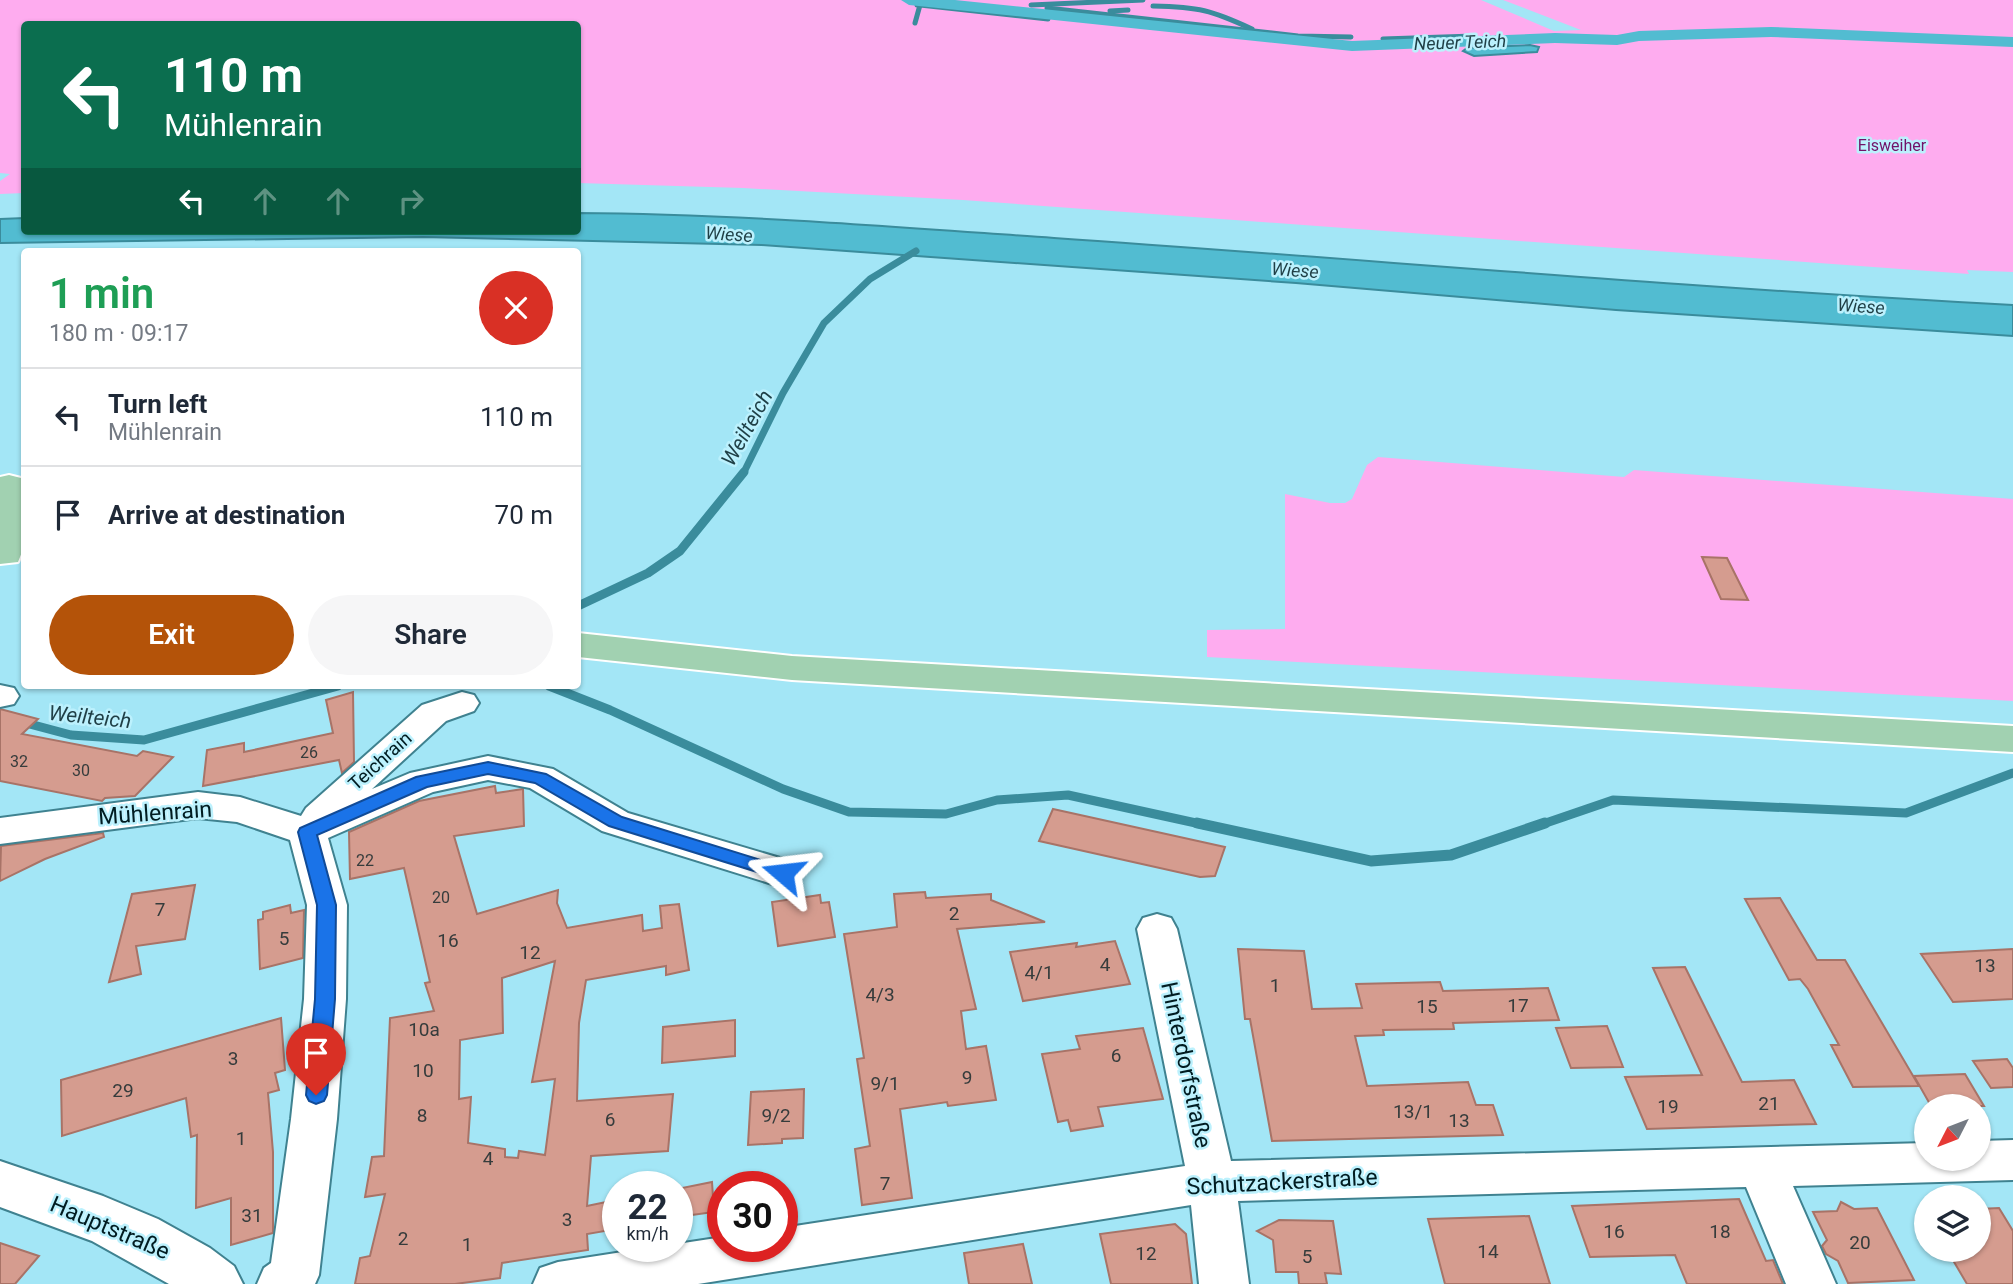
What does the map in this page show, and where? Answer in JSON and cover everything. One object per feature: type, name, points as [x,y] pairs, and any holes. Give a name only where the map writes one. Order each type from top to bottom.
[{"type":"main road","points":[[11,486],[14,561]]},
{"type":"main road","points":[[581,645],[792,668],[2013,739]]},
{"type":"street","name":"Teichrain","points":[[305,832],[434,713],[462,704]]},
{"type":"street","points":[[282,1284],[294,1275],[314,1119],[325,999],[327,905],[305,832],[423,782],[488,768],[540,778],[615,822],[783,873]]},
{"type":"street","name":"Mühlenrain","points":[[0,831],[198,805],[240,810],[305,832]]},
{"type":"street","name":"Hinterdorfstraße","points":[[1157,929],[1212,1182],[1224,1284]]},
{"type":"street","name":"Schutzackerstraße","points":[[558,1284],[1212,1182],[2013,1160]]},
{"type":"street","points":[[1761,1166],[1811,1284]]},
{"type":"street","name":"Hauptstraße","points":[[0,1184],[86,1215],[163,1248],[214,1284]]},
{"type":"green space","name":"Eisweiher","points":[[0,0],[1481,0],[1554,31],[1581,30],[1503,0],[2013,0],[2013,272],[1967,270],[1969,274],[963,200],[743,188],[581,183],[581,21],[21,21],[21,193],[0,194],[0,181],[10,174],[0,173]]},
{"type":"green space","points":[[1378,457],[1624,477],[1634,470],[2013,499],[2013,701],[1207,657],[1207,630],[1285,629],[1285,494],[1330,503],[1345,503],[1352,499],[1367,465]]},
{"type":"water","points":[[1530,45],[1539,47],[1537,52],[1474,56],[1463,51],[1467,48]]},
{"type":"water","name":"Wiese","points":[[581,213],[757,218],[2013,305],[2013,336],[1616,310],[1296,283],[762,245],[423,237],[0,243],[0,219],[21,218],[21,235],[581,235]]},
{"type":"building","points":[[1702,557],[1727,558],[1748,600],[1721,599]]},
{"type":"building","points":[[353,692],[354,762],[342,773],[339,760],[203,786],[207,750],[244,743],[244,752],[333,733],[326,700]]},
{"type":"building","points":[[0,709],[38,719],[22,734],[137,756],[143,751],[173,757],[135,796],[105,798],[102,801],[0,781]]},
{"type":"building","points":[[495,786],[496,793],[523,789],[524,826],[454,836],[477,914],[558,890],[557,903],[567,928],[642,915],[643,931],[662,928],[660,906],[679,904],[689,970],[666,975],[666,966],[586,980],[579,1023],[577,1101],[673,1094],[668,1151],[591,1156],[587,1206],[602,1203],[602,1232],[587,1234],[588,1250],[502,1263],[500,1278],[455,1284],[355,1284],[360,1258],[370,1256],[385,1194],[365,1197],[372,1157],[384,1156],[390,1018],[434,1011],[425,983],[430,982],[404,868],[350,879],[349,832],[419,801]],"holes":[[[555,961],[532,1082],[555,1079],[545,1155],[519,1151],[518,1158],[505,1157],[505,1149],[468,1143],[471,1097],[459,1099],[460,1040],[503,1033],[502,978]]]},
{"type":"building","points":[[1053,809],[1225,847],[1215,876],[1200,877],[1039,841]]},
{"type":"building","points":[[103,833],[104,837],[45,859],[0,881],[1,846]]},
{"type":"building","points":[[195,885],[185,939],[136,946],[141,974],[109,982],[132,894]]},
{"type":"building","points":[[925,892],[926,898],[991,894],[991,900],[1045,922],[957,929],[976,1009],[961,1011],[966,1049],[986,1046],[996,1100],[948,1106],[947,1102],[900,1109],[912,1198],[862,1205],[855,1149],[870,1146],[857,1059],[864,1058],[844,934],[897,927],[894,894]]},
{"type":"building","points":[[820,895],[821,903],[829,902],[835,937],[778,946],[772,902]]},
{"type":"building","points":[[1780,898],[1817,960],[1845,960],[1919,1086],[1853,1087],[1831,1045],[1839,1045],[1808,989],[1800,979],[1789,980],[1745,899]]},
{"type":"building","points":[[290,905],[291,913],[304,910],[303,958],[260,969],[258,920],[263,919],[263,912]]},
{"type":"building","points":[[1115,941],[1130,984],[1023,1001],[1010,952]]},
{"type":"building","points":[[1238,949],[1304,951],[1312,1009],[1362,1008],[1356,984],[1440,982],[1443,991],[1548,988],[1559,1020],[1453,1023],[1454,1029],[1383,1030],[1384,1035],[1355,1036],[1367,1086],[1468,1082],[1476,1105],[1493,1105],[1503,1135],[1272,1141],[1250,1019],[1245,1019]]},
{"type":"building","points":[[2013,949],[2013,999],[1953,1002],[1921,954]]},
{"type":"building","points":[[1685,967],[1742,1082],[1794,1080],[1816,1124],[1647,1129],[1625,1077],[1702,1075],[1653,968]]},
{"type":"building","points":[[281,1018],[285,1070],[275,1073],[279,1090],[268,1093],[273,1152],[273,1233],[231,1245],[231,1198],[196,1208],[197,1135],[191,1137],[186,1098],[62,1136],[61,1080]]},
{"type":"building","points":[[735,1020],[735,1056],[662,1063],[663,1027]]},
{"type":"building","points":[[1607,1026],[1623,1067],[1571,1068],[1556,1028]]},
{"type":"building","points":[[1143,1028],[1163,1099],[1098,1107],[1103,1126],[1071,1131],[1068,1120],[1058,1122],[1042,1054],[1080,1049],[1076,1036]]},
{"type":"building","points":[[2007,1059],[2013,1068],[2013,1087],[1991,1088],[1973,1061]]},
{"type":"building","points":[[1965,1074],[1977,1094],[1924,1094],[1914,1076]]},
{"type":"building","points":[[804,1089],[803,1138],[782,1139],[782,1143],[748,1145],[751,1092]]},
{"type":"building","points":[[707,1183],[707,1213],[693,1215],[693,1186]]},
{"type":"building","points":[[1739,1199],[1766,1261],[1773,1260],[1783,1284],[1687,1284],[1675,1255],[1590,1257],[1572,1206]]},
{"type":"building","points":[[1841,1202],[1854,1209],[1877,1208],[1914,1280],[1848,1283],[1838,1261],[1826,1254],[1822,1246],[1827,1240],[1813,1212],[1837,1211]]},
{"type":"building","points":[[1991,1208],[1999,1208],[2013,1231],[2013,1284],[1967,1284],[1954,1262],[1991,1262]]},
{"type":"building","points":[[1529,1216],[1550,1284],[1445,1284],[1428,1219]]},
{"type":"building","points":[[1279,1220],[1333,1221],[1341,1274],[1325,1273],[1327,1284],[1299,1284],[1298,1272],[1276,1272],[1273,1240],[1257,1231]]},
{"type":"building","points":[[1175,1224],[1186,1234],[1192,1284],[1111,1284],[1100,1234]]},
{"type":"building","points":[[0,1243],[39,1256],[15,1284],[0,1284]]},
{"type":"building","points":[[1023,1244],[1032,1284],[969,1284],[964,1253]]},
{"type":"waterway","name":"Neuer Teich","points":[[909,0],[1352,46],[1555,38],[1617,40],[1639,36],[1771,32],[2013,42]]},
{"type":"waterway","points":[[1031,5],[1143,0]]},
{"type":"waterway","points":[[915,23],[920,5]]},
{"type":"waterway","points":[[920,5],[1048,19]]},
{"type":"waterway","points":[[1153,6],[1204,11],[1252,29]]},
{"type":"waterway","points":[[1047,8],[1298,36],[1351,37]]},
{"type":"waterway","points":[[1110,11],[1128,10]]},
{"type":"waterway","points":[[1383,39],[1474,36]]},
{"type":"waterway","name":"Neuer Teich","points":[[1543,37],[1552,38]]},
{"type":"waterway","name":"Weilteich","points":[[744,472],[783,393],[824,323],[870,279],[916,251]]},
{"type":"waterway","name":"Weilteich","points":[[581,605],[648,573],[680,551],[744,472]]},
{"type":"waterway","name":"Weilteich","points":[[0,716],[71,735],[144,740],[327,689]]},
{"type":"waterway","points":[[557,689],[610,710],[783,789],[849,812],[946,814],[997,800],[1068,795],[1205,825]]},
{"type":"waterway","points":[[1540,825],[1613,800],[1906,813],[2013,773]]},
{"type":"waterway","points":[[1197,823],[1371,861],[1451,855],[1545,823]]},
{"type":"route","points":[[316,1095],[325,999],[327,905],[307,832],[423,782],[488,768],[540,778],[615,822],[783,873]]}]
